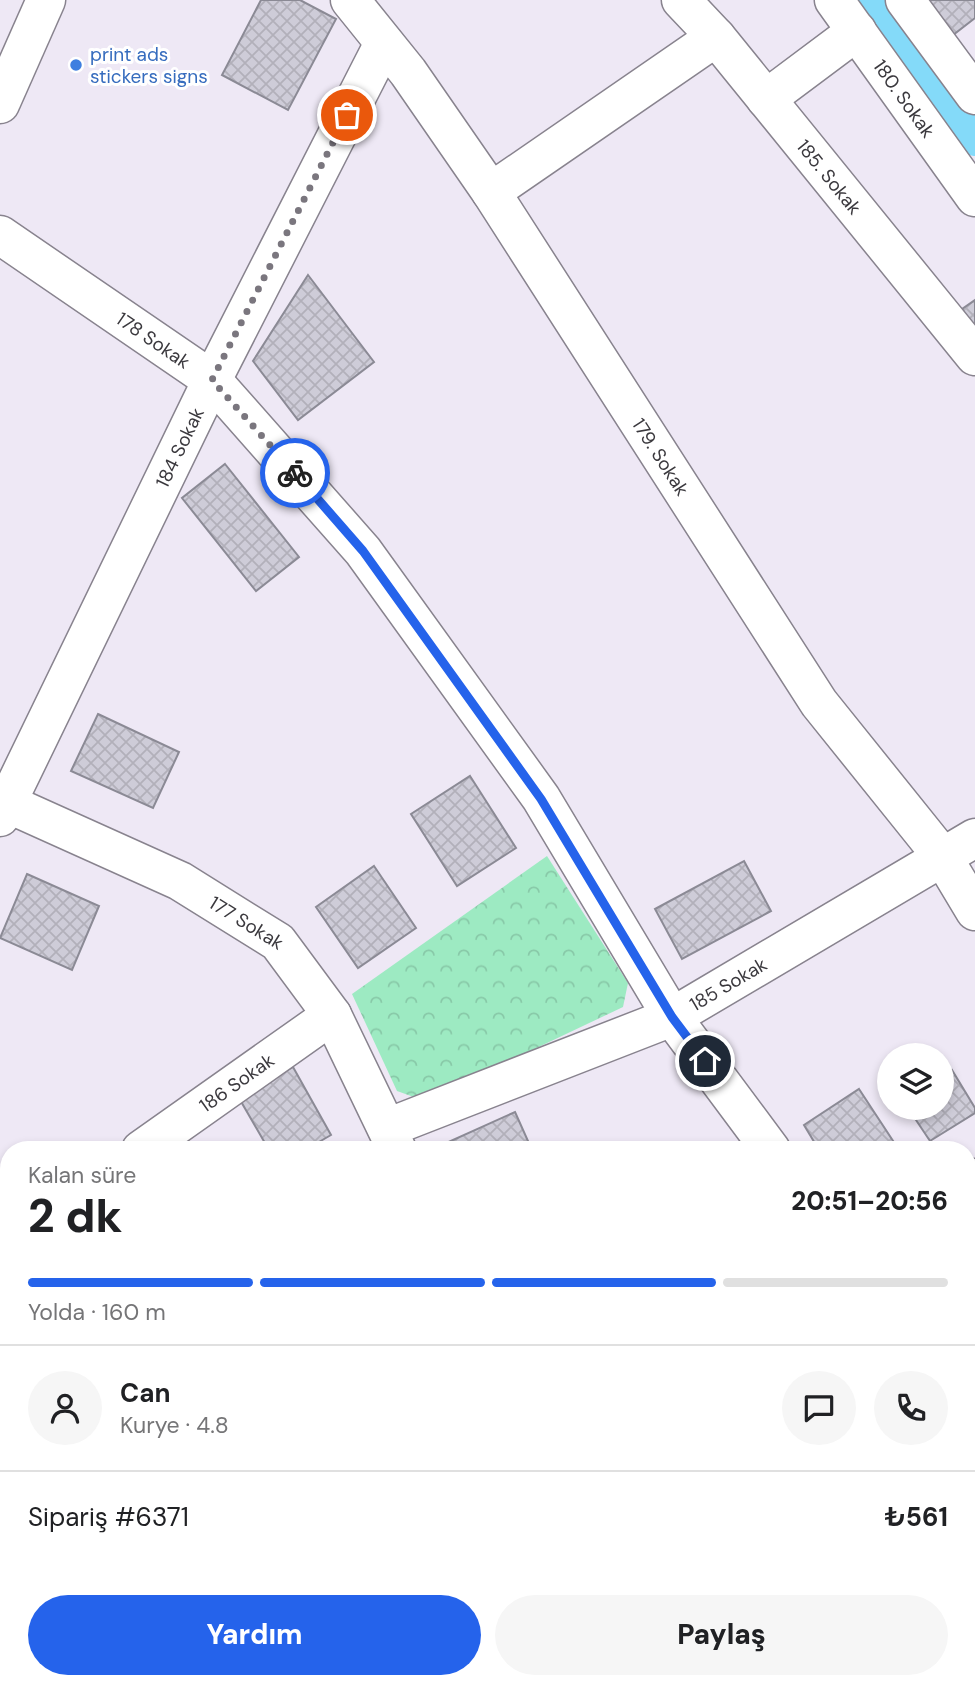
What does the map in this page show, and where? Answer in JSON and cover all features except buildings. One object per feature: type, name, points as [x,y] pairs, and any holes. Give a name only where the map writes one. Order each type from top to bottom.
[{"type":"street","points":[[0,104],[46,0]]},
{"type":"street","name":"179. Sokak","points":[[350,0],[408,72],[491,192],[820,703],[958,847],[975,911]]},
{"type":"street","name":"185. Sokak","points":[[681,0],[716,37],[975,356]]},
{"type":"street","name":"180. Sokak","points":[[834,0],[975,197]]},
{"type":"street","points":[[905,0],[975,95]]},
{"type":"street","points":[[766,99],[857,31]]},
{"type":"street","points":[[491,192],[716,37]]},
{"type":"street","name":"184 Sokak","points":[[2,807],[212,380],[384,43]]},
{"type":"street","name":"178 Sokak","points":[[0,235],[212,380],[363,551],[541,799],[672,1017],[764,1141]]},
{"type":"street","name":"177 Sokak","points":[[2,807],[180,881],[278,942],[332,1015],[392,1139]]},
{"type":"street","name":"185 Sokak","points":[[392,1139],[672,1017],[958,847]]},
{"type":"street","name":"186 Sokak","points":[[154,1141],[332,1015]]},
{"type":"green space","points":[[547,856],[628,983],[623,1007],[425,1101],[397,1091],[352,994]]},
{"type":"waterway","points":[[873,0],[975,140]]},
{"type":"way so far","points":[[295,473],[212,380],[347,115]]},
{"type":"place","name":"print ads stickers signs","points":[[76,65]]},
{"type":"route","points":[[295,473],[363,551],[541,799],[672,1017],[705,1061]]}]
